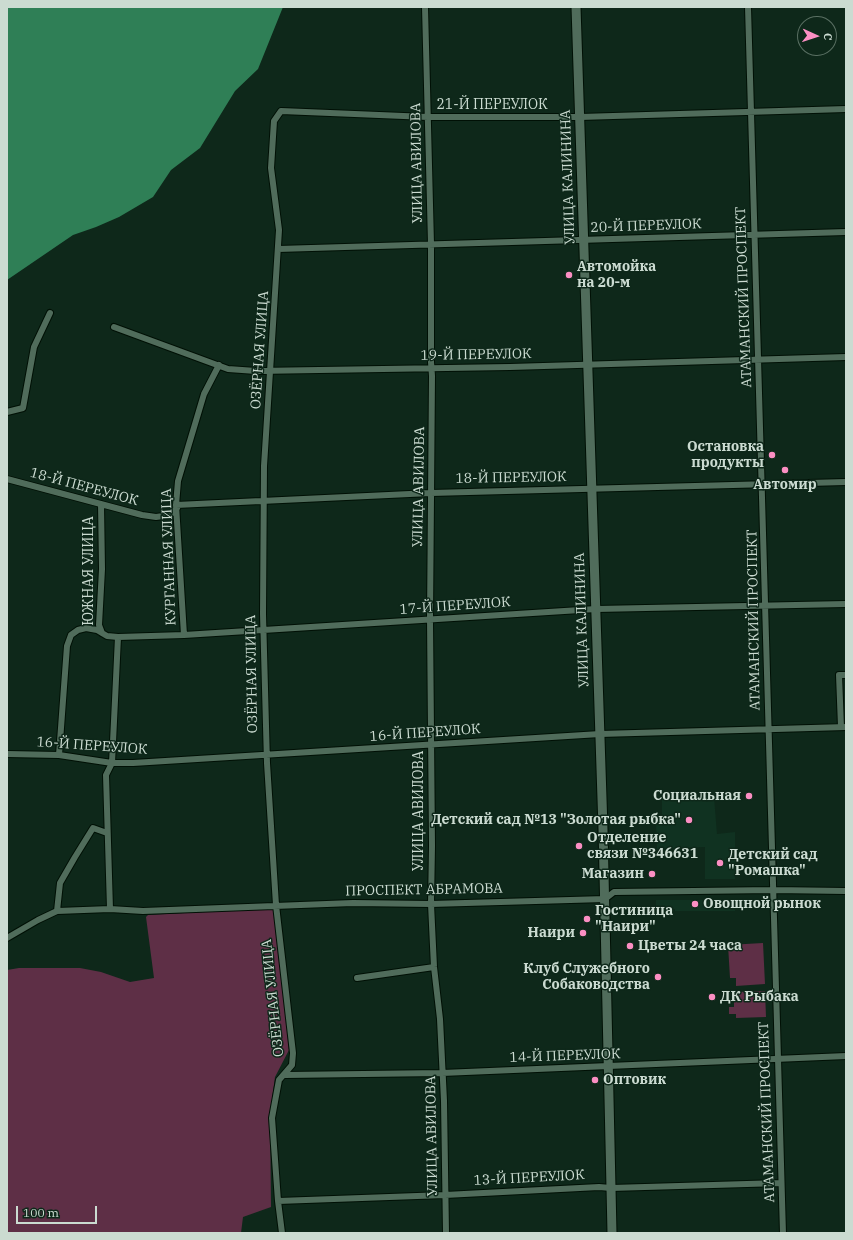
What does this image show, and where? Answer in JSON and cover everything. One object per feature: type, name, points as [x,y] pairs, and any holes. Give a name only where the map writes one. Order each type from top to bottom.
[{"type":"main road","name":"УЛИЦА КАЛИНИНА","points":[[576,7],[605,899],[612,1233]]},
{"type":"street","name":"УЛИЦА АВИЛОВА","points":[[425,7],[431,244],[432,368],[430,492],[430,745],[432,846],[430,904],[434,967],[440,1019],[446,1233]]},
{"type":"street","name":"АТАМАНСКИЙ ПРОСПЕКТ","points":[[748,7],[783,1233]]},
{"type":"street","name":"21-Й ПЕРЕУЛОК","points":[[281,111],[428,117],[580,117],[846,109]]},
{"type":"street","name":"ОЗЁРНАЯ УЛИЦА","points":[[281,111],[274,121],[271,151],[271,168],[278,217],[278,249],[272,371],[266,433],[263,630],[266,756],[276,905],[293,1053],[292,1065],[285,1075],[279,1080],[272,1118],[278,1201],[282,1233]]},
{"type":"street","name":"20-Й ПЕРЕУЛОК","points":[[278,249],[846,232]]},
{"type":"street","points":[[7,412],[23,408],[34,347],[50,313]]},
{"type":"street","name":"19-Й ПЕРЕУЛОК","points":[[114,327],[228,369],[272,371],[588,365],[846,357]]},
{"type":"street","name":"КУРГАННАЯ УЛИЦА","points":[[184,635],[177,506],[178,481],[204,394],[219,365]]},
{"type":"street","name":"18-Й ПЕРЕУЛОК","points":[[7,479],[135,514],[156,517],[170,515],[177,506],[264,499],[430,492],[846,482]]},
{"type":"street","name":"ЮЖНАЯ УЛИЦА","points":[[101,504],[102,569],[99,625],[101,632],[107,636]]},
{"type":"street","name":"17-Й ПЕРЕУЛОК","points":[[71,635],[78,630],[86,628],[97,630],[107,636],[118,637],[184,635],[596,609],[846,604]]},
{"type":"street","name":"ЮЖНАЯ УЛИЦА","points":[[59,755],[64,660],[71,635]]},
{"type":"street","points":[[110,909],[106,775],[112,762],[118,637]]},
{"type":"street","points":[[844,727],[840,675],[846,675]]},
{"type":"street","name":"16-Й ПЕРЕУЛОК","points":[[7,754],[59,755],[112,762],[141,763],[600,734],[844,727]]},
{"type":"street","points":[[57,911],[60,883],[93,828],[107,833]]},
{"type":"street","name":"ПРОСПЕКТ АБРАМОВА","points":[[7,938],[57,911],[110,909],[143,911],[353,903],[430,904],[605,899],[614,892],[773,890],[846,891]]},
{"type":"street","points":[[357,978],[434,967]]},
{"type":"street","name":"14-Й ПЕРЕУЛОК","points":[[285,1075],[442,1073],[846,1056]]},
{"type":"street","name":"13-Й ПЕРЕУЛОК","points":[[278,1201],[445,1195],[599,1187],[611,1188],[781,1183]]},
{"type":"shaded area","points":[[7,7],[283,7],[258,69],[235,91],[200,148],[171,170],[153,197],[119,217],[73,235],[7,280]]},
{"type":"shaded area","name":"Детский сад №13 \"Золотая рыбка\"","points":[[714,797],[717,834],[735,832],[735,879],[705,879],[705,847],[657,849],[656,823],[662,823],[662,798]]},
{"type":"shaded area","name":"Овощной рынок","points":[[656,900],[735,900],[735,911],[675,911],[675,909],[656,909]]},
{"type":"shaded area","points":[[275,908],[289,1050],[275,1077],[270,1114],[271,1207],[243,1217],[241,1233],[7,1233],[7,970],[19,968],[80,968],[101,972],[130,982],[154,978],[146,917],[148,915]]},
{"type":"shaded area","points":[[763,943],[765,984],[736,986],[736,978],[730,978],[728,945]]},
{"type":"shaded area","points":[[765,991],[766,1017],[736,1018],[736,1014],[729,1014],[729,1007],[734,1007],[734,997],[736,997],[736,992]]},
{"type":"place","name":"Автомойка на 20-м","points":[[569,275]]},
{"type":"place","name":"Остановка продукты","points":[[772,455]]},
{"type":"place","name":"Автомир","points":[[785,470]]},
{"type":"place","name":"Социальная","points":[[749,796]]},
{"type":"place","name":"Детский сад №13 \"Золотая рыбка\"","points":[[689,820]]},
{"type":"place","name":"Отделение связи №346631","points":[[579,846]]},
{"type":"place","name":"Детский сад \"Ромашка\"","points":[[720,863]]},
{"type":"place","name":"Магазин","points":[[652,874]]},
{"type":"place","name":"Овощной рынок","points":[[695,904]]},
{"type":"place","name":"Гостиница \"Наири\"","points":[[587,919]]},
{"type":"place","name":"Наири","points":[[583,933]]},
{"type":"place","name":"Цветы 24 часа","points":[[630,946]]},
{"type":"place","name":"Клуб Служебного Собаководства","points":[[658,977]]},
{"type":"place","name":"ДК Рыбака","points":[[712,997]]},
{"type":"place","name":"Оптовик","points":[[595,1080]]}]
